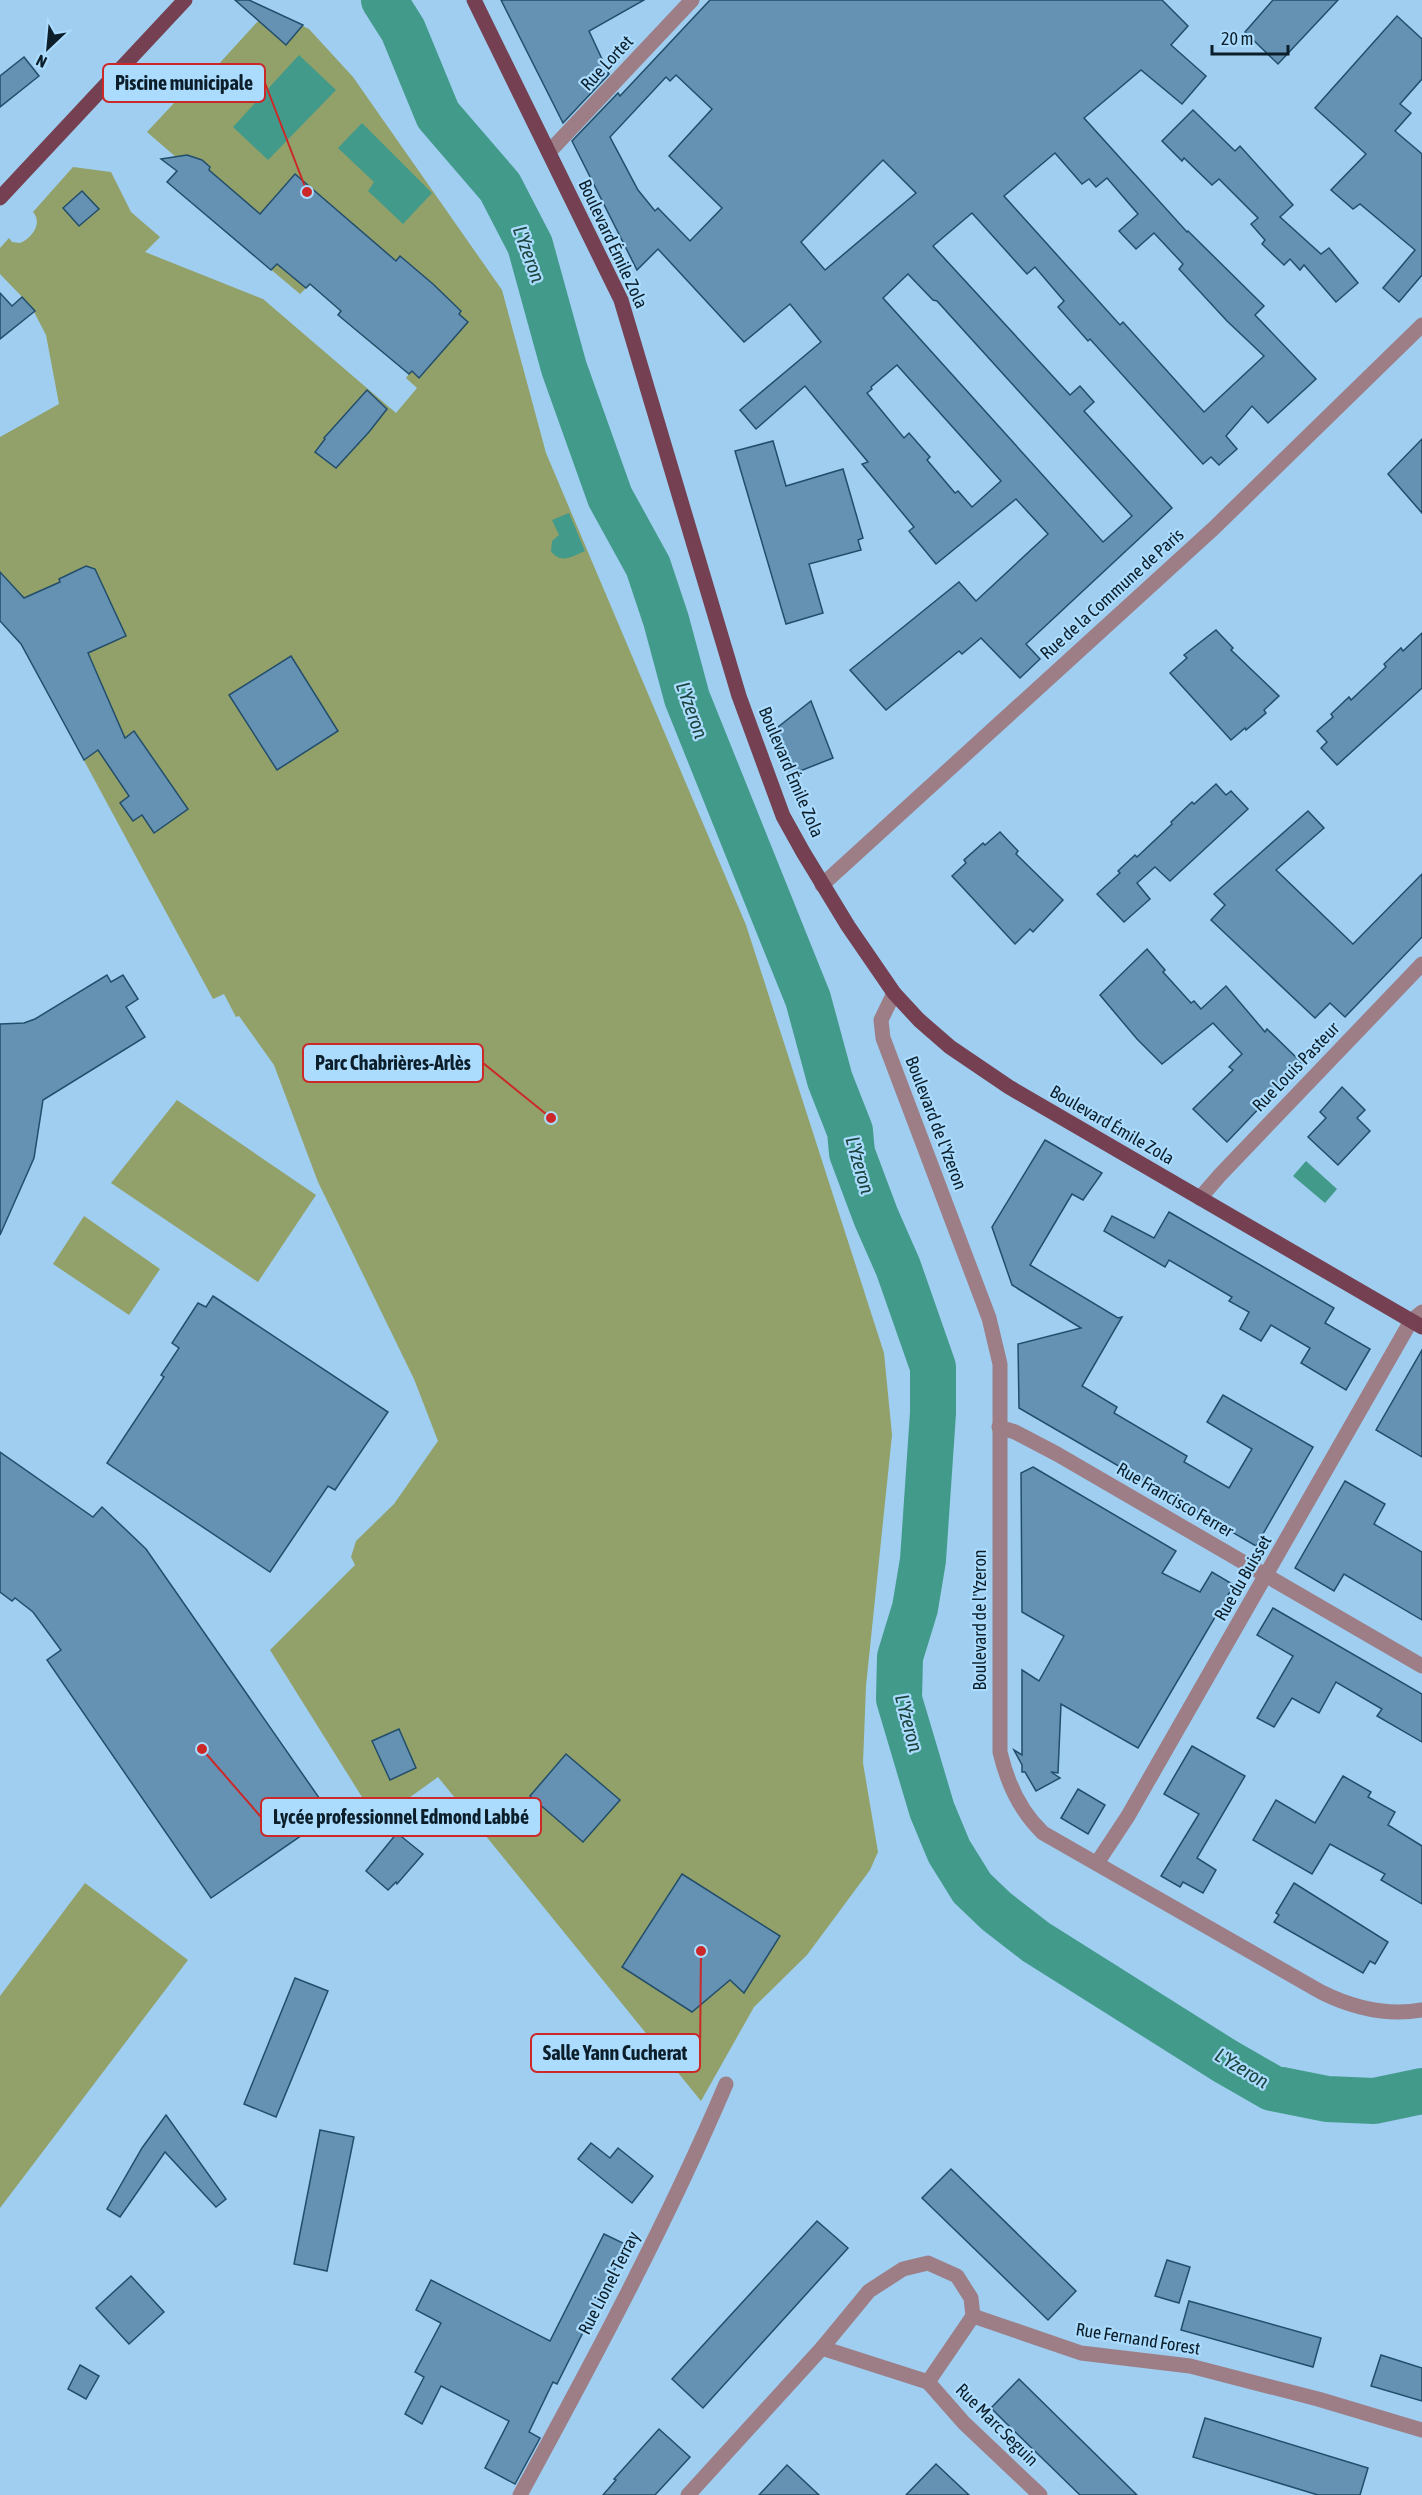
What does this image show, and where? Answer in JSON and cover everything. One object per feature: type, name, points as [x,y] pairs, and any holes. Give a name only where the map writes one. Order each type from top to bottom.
[{"type":"main road","points":[[0,198],[185,0]]},
{"type":"main road","name":"Boulevard Émile Zola","points":[[474,0],[621,300],[742,705],[783,816],[822,885],[894,993],[919,1020],[950,1047],[1010,1087],[1200,1198],[1418,1320]]},
{"type":"street","name":"Rue Lortet","points":[[549,152],[692,0]]},
{"type":"street","name":"Rue de la Commune de Paris","points":[[822,885],[1214,528],[1422,325]]},
{"type":"street","name":"Rue Louis Pasteur","points":[[1200,1198],[1422,964]]},
{"type":"street","name":"Boulevard de l'Yzeron","points":[[894,993],[881,1020],[883,1038],[988,1318],[1000,1364],[1000,1752],[1004,1768],[1030,1820],[1043,1833],[1345,2004],[1404,2013],[1422,2010]]},
{"type":"street","name":"Rue du Buisset","points":[[1097,1863],[1128,1816],[1418,1320]]},
{"type":"street","name":"Rue Francisco Ferrer","points":[[999,1427],[1015,1432],[1057,1454],[1422,1666]]},
{"type":"street","name":"Rue Lionel Terray","points":[[520,2495],[574,2396],[685,2176],[726,2084]]},
{"type":"street","points":[[688,2495],[822,2348],[869,2291],[903,2269],[928,2263],[957,2276],[971,2298],[973,2316],[928,2382],[822,2348]]},
{"type":"street","name":"Rue Fernand Forest","points":[[973,2316],[1081,2353],[1190,2366],[1318,2399],[1422,2430]]},
{"type":"street","name":"Rue Marc Seguin","points":[[928,2382],[964,2423],[1040,2495]]},
{"type":"shaded area","points":[[269,9],[309,29],[353,77],[502,290],[546,453],[746,925],[884,1353],[892,1435],[866,1686],[863,1763],[878,1852],[870,1870],[807,1955],[754,2007],[701,2101],[438,1777],[377,1821],[270,1650],[355,1565],[351,1557],[356,1541],[394,1504],[438,1441],[414,1379],[318,1182],[274,1065],[239,1016],[236,1017],[224,994],[213,999],[21,644],[0,621],[0,437],[59,404],[46,335],[31,306],[0,274],[0,248],[9,238],[12,242],[20,243],[32,234],[37,221],[33,212],[73,167],[111,172],[131,212],[160,237],[145,252],[263,299],[396,413],[417,388],[406,378],[409,374],[386,354],[381,346],[378,349],[338,315],[340,311],[310,284],[300,294],[167,182],[176,171],[177,158],[147,132],[175,102],[186,100]]},
{"type":"shaded area","points":[[299,55],[336,90],[268,160],[233,127]]},
{"type":"shaded area","points":[[362,123],[432,193],[403,224],[368,191],[374,182],[338,148]]},
{"type":"shaded area","points":[[569,513],[585,551],[571,557],[559,558],[551,551],[552,541],[559,535],[552,520]]},
{"type":"shaded area","points":[[177,1100],[316,1195],[258,1282],[111,1183]]},
{"type":"shaded area","points":[[1306,1161],[1337,1189],[1325,1203],[1293,1176]]},
{"type":"shaded area","points":[[84,1216],[160,1269],[129,1315],[53,1264]]},
{"type":"shaded area","points":[[85,1883],[188,1960],[0,2208],[0,1996]]},
{"type":"building","points":[[235,0],[249,0],[303,25],[286,45]]},
{"type":"building","points":[[501,0],[644,0],[589,31],[609,74],[563,123]]},
{"type":"building","points":[[710,0],[1162,0],[1188,26],[1171,45],[1206,76],[1182,104],[1141,70],[1084,118],[1187,232],[1264,306],[1255,315],[1316,379],[1268,423],[1252,406],[1226,436],[1237,449],[1219,465],[1211,457],[1203,464],[1058,307],[1064,301],[1035,267],[1027,274],[972,213],[933,246],[1070,395],[1080,386],[1094,402],[1084,411],[1172,508],[1026,644],[1040,659],[1020,678],[981,638],[962,654],[959,651],[886,710],[850,670],[959,582],[976,601],[1048,534],[1016,499],[936,564],[909,531],[914,527],[862,464],[868,462],[805,386],[756,429],[740,410],[821,342],[790,304],[744,342],[658,249],[637,270],[572,141],[618,93],[620,96]],"holes":[[[676,75],[712,109],[669,156],[722,208],[690,241],[658,208],[655,211],[638,190],[610,137],[666,77],[670,81]],[[1055,153],[1082,184],[1089,179],[1096,187],[1107,178],[1138,214],[1119,231],[1136,249],[1154,233],[1183,264],[1179,269],[1227,321],[1264,356],[1204,412],[1123,322],[1120,325],[1004,196]],[[883,160],[916,193],[825,270],[801,242]],[[908,274],[933,300],[937,301],[1132,516],[1103,542],[883,298]],[[897,365],[1001,481],[972,507],[958,491],[955,493],[927,460],[930,457],[909,433],[904,438],[867,393],[872,389],[871,387]]]},
{"type":"building","points":[[1273,0],[1338,0],[1278,64],[1245,32]]},
{"type":"building","points":[[1397,16],[1422,39],[1422,79],[1400,104],[1411,113],[1395,131],[1422,154],[1422,275],[1399,302],[1383,288],[1415,250],[1360,204],[1353,209],[1331,190],[1366,154],[1315,108]]},
{"type":"building","points":[[24,57],[39,76],[0,107],[0,76]]},
{"type":"building","points":[[1193,110],[1235,151],[1240,146],[1293,205],[1280,217],[1321,254],[1329,248],[1358,283],[1336,302],[1304,265],[1300,270],[1290,259],[1284,265],[1262,244],[1265,240],[1251,224],[1258,218],[1219,179],[1212,185],[1184,158],[1182,161],[1162,141]]},
{"type":"building","points":[[187,155],[202,160],[210,167],[209,170],[260,214],[295,174],[396,261],[400,256],[433,284],[461,311],[459,314],[468,322],[419,378],[412,371],[409,374],[338,315],[341,311],[310,284],[306,288],[277,264],[271,270],[167,182],[177,171],[161,159]]},
{"type":"building","points":[[82,191],[99,209],[79,226],[63,208]]},
{"type":"building","points":[[0,293],[12,306],[22,297],[35,311],[0,339]]},
{"type":"building","points":[[367,390],[387,409],[336,468],[315,452],[324,438]]},
{"type":"building","points":[[1422,439],[1422,513],[1388,474]]},
{"type":"building","points":[[773,441],[786,486],[843,469],[863,538],[858,540],[861,550],[809,564],[823,613],[786,624],[735,451]]},
{"type":"building","points":[[86,566],[95,569],[126,636],[88,653],[125,738],[134,731],[188,809],[154,833],[142,815],[133,821],[120,803],[129,796],[98,750],[84,760],[21,644],[0,621],[0,572],[24,598],[60,582],[59,579]]},
{"type":"building","points":[[1216,630],[1233,648],[1231,650],[1279,696],[1264,710],[1266,713],[1231,740],[1170,673],[1187,658],[1184,655]]},
{"type":"building","points":[[1422,633],[1422,688],[1337,765],[1321,748],[1327,742],[1317,731],[1333,717],[1331,714],[1349,697],[1351,700],[1386,667],[1384,664],[1401,648],[1403,651]]},
{"type":"building","points":[[291,656],[338,731],[277,770],[229,695]]},
{"type":"building","points":[[811,701],[833,758],[790,775],[773,731]]},
{"type":"building","points":[[1216,784],[1226,795],[1231,791],[1248,809],[1170,881],[1155,867],[1137,883],[1150,899],[1124,922],[1097,894],[1120,873],[1118,871],[1135,855],[1137,857],[1192,802],[1194,804]]},
{"type":"building","points":[[1308,811],[1324,828],[1276,870],[1353,944],[1422,874],[1422,937],[1345,1017],[1330,1003],[1315,1018],[1211,920],[1225,905],[1214,894]]},
{"type":"building","points":[[1000,832],[1018,851],[1016,854],[1063,900],[1033,932],[1030,929],[1015,944],[952,876],[966,863],[964,860]]},
{"type":"building","points":[[1147,949],[1165,970],[1163,972],[1191,1003],[1194,1001],[1201,1009],[1226,986],[1265,1032],[1267,1029],[1302,1063],[1227,1142],[1193,1109],[1233,1070],[1229,1067],[1242,1054],[1213,1023],[1162,1064],[1137,1039],[1100,995]]},
{"type":"building","points":[[107,975],[111,982],[123,975],[138,999],[126,1007],[145,1037],[43,1100],[34,1158],[0,1235],[0,1024],[24,1023],[35,1019]]},
{"type":"building","points":[[1342,1087],[1365,1110],[1357,1118],[1370,1131],[1338,1165],[1308,1137],[1326,1118],[1320,1112]]},
{"type":"building","points":[[1045,1140],[1102,1173],[1083,1200],[1072,1194],[1030,1265],[1118,1318],[1122,1317],[1082,1386],[1117,1407],[1114,1413],[1187,1456],[1184,1462],[1229,1488],[1252,1449],[1207,1422],[1223,1395],[1313,1447],[1256,1546],[1019,1408],[1018,1344],[1081,1328],[1012,1285],[992,1227]]},
{"type":"building","points":[[1169,1212],[1334,1308],[1325,1323],[1370,1349],[1346,1390],[1301,1363],[1310,1348],[1271,1325],[1261,1341],[1240,1329],[1249,1312],[1229,1301],[1232,1297],[1169,1260],[1165,1267],[1104,1231],[1112,1216],[1154,1238]]},
{"type":"building","points":[[213,1296],[388,1412],[335,1490],[328,1486],[270,1572],[107,1463],[164,1377],[161,1375],[179,1348],[172,1343],[198,1303],[206,1307]]},
{"type":"building","points":[[1422,1350],[1422,1457],[1376,1430]]},
{"type":"building","points":[[0,1452],[93,1517],[102,1507],[146,1549],[331,1815],[211,1898],[47,1660],[61,1650],[33,1612],[15,1598],[12,1601],[0,1592]]},
{"type":"building","points":[[1033,1467],[1176,1551],[1162,1573],[1200,1592],[1212,1572],[1234,1585],[1138,1748],[1061,1704],[1058,1773],[1051,1772],[1060,1778],[1036,1791],[1025,1772],[1022,1772],[1022,1765],[1014,1750],[1022,1755],[1022,1670],[1039,1681],[1064,1636],[1022,1612],[1021,1473]]},
{"type":"building","points":[[1345,1481],[1385,1504],[1374,1524],[1422,1552],[1422,1620],[1344,1574],[1334,1591],[1295,1568]]},
{"type":"building","points":[[1273,1608],[1422,1694],[1422,1742],[1377,1716],[1382,1709],[1336,1682],[1319,1713],[1292,1698],[1274,1727],[1257,1718],[1293,1656],[1257,1635]]},
{"type":"building","points":[[399,1729],[416,1768],[390,1780],[372,1741]]},
{"type":"building","points":[[1192,1746],[1245,1776],[1197,1858],[1216,1870],[1203,1893],[1183,1882],[1180,1887],[1161,1876],[1199,1814],[1164,1794]]},
{"type":"building","points":[[566,1754],[620,1800],[583,1842],[530,1796]]},
{"type":"building","points":[[1343,1776],[1371,1792],[1368,1797],[1395,1812],[1388,1825],[1422,1846],[1422,1904],[1381,1880],[1385,1874],[1330,1844],[1312,1874],[1253,1840],[1276,1800],[1315,1823]]},
{"type":"building","points":[[1078,1789],[1105,1805],[1088,1834],[1061,1818]]},
{"type":"building","points":[[397,1833],[423,1854],[397,1884],[396,1882],[388,1890],[366,1871]]},
{"type":"building","points":[[682,1874],[780,1936],[744,1993],[730,1980],[692,2012],[622,1967]]},
{"type":"building","points":[[1294,1883],[1388,1942],[1375,1964],[1370,1961],[1363,1973],[1274,1922],[1279,1915],[1276,1913]]},
{"type":"building","points":[[295,1978],[328,1991],[276,2117],[244,2104]]},
{"type":"building","points":[[166,2115],[226,2199],[216,2207],[165,2152],[120,2217],[107,2209],[142,2148]]},
{"type":"building","points":[[320,2130],[354,2137],[327,2271],[294,2264]]},
{"type":"building","points":[[591,2143],[610,2158],[618,2148],[653,2176],[632,2203],[578,2159]]},
{"type":"building","points":[[951,2169],[1076,2291],[1048,2320],[922,2198]]},
{"type":"building","points":[[817,2221],[848,2248],[703,2408],[672,2379]]},
{"type":"building","points":[[604,2234],[627,2245],[557,2384],[553,2382],[529,2432],[540,2438],[515,2484],[485,2468],[509,2421],[441,2386],[422,2424],[405,2414],[424,2377],[415,2372],[441,2323],[416,2310],[431,2280],[550,2341]]},
{"type":"building","points":[[1167,2260],[1190,2267],[1179,2303],[1155,2296]]},
{"type":"building","points":[[131,2276],[164,2312],[129,2344],[96,2308]]},
{"type":"building","points":[[1189,2301],[1321,2338],[1313,2367],[1181,2330]]},
{"type":"building","points":[[1381,2355],[1422,2368],[1422,2401],[1371,2386]]},
{"type":"building","points":[[80,2365],[99,2376],[86,2399],[68,2389]]},
{"type":"building","points":[[1019,2379],[1137,2495],[1080,2495],[1006,2423],[991,2408]]},
{"type":"building","points":[[1205,2418],[1368,2468],[1360,2495],[1318,2495],[1193,2457]]},
{"type":"building","points":[[659,2429],[690,2457],[655,2495],[603,2495],[616,2480],[614,2479]]},
{"type":"building","points":[[936,2464],[969,2495],[906,2495]]},
{"type":"building","points":[[787,2465],[819,2495],[759,2495]]},
{"type":"waterway","name":"L'Yzeron","points":[[384,0],[403,30],[438,115],[500,187],[530,245],[564,368],[610,497],[648,566],[666,620],[687,698],[808,999],[830,1080],[850,1131],[852,1153],[898,1267],[933,1367],[933,1413],[923,1560],[915,1608],[900,1657],[899,1699],[932,1810],[949,1851],[972,1888],[996,1911],[1036,1942],[1272,2088],[1327,2099],[1374,2101],[1422,2091]]},
{"type":"place","name":"Piscine municipale","points":[[307,192]]},
{"type":"place","name":"Parc Chabrières-Arlès","points":[[551,1118]]},
{"type":"place","name":"Lycée professionnel Edmond Labbé","points":[[202,1749]]},
{"type":"place","name":"Salle Yann Cucherat","points":[[701,1951]]}]
